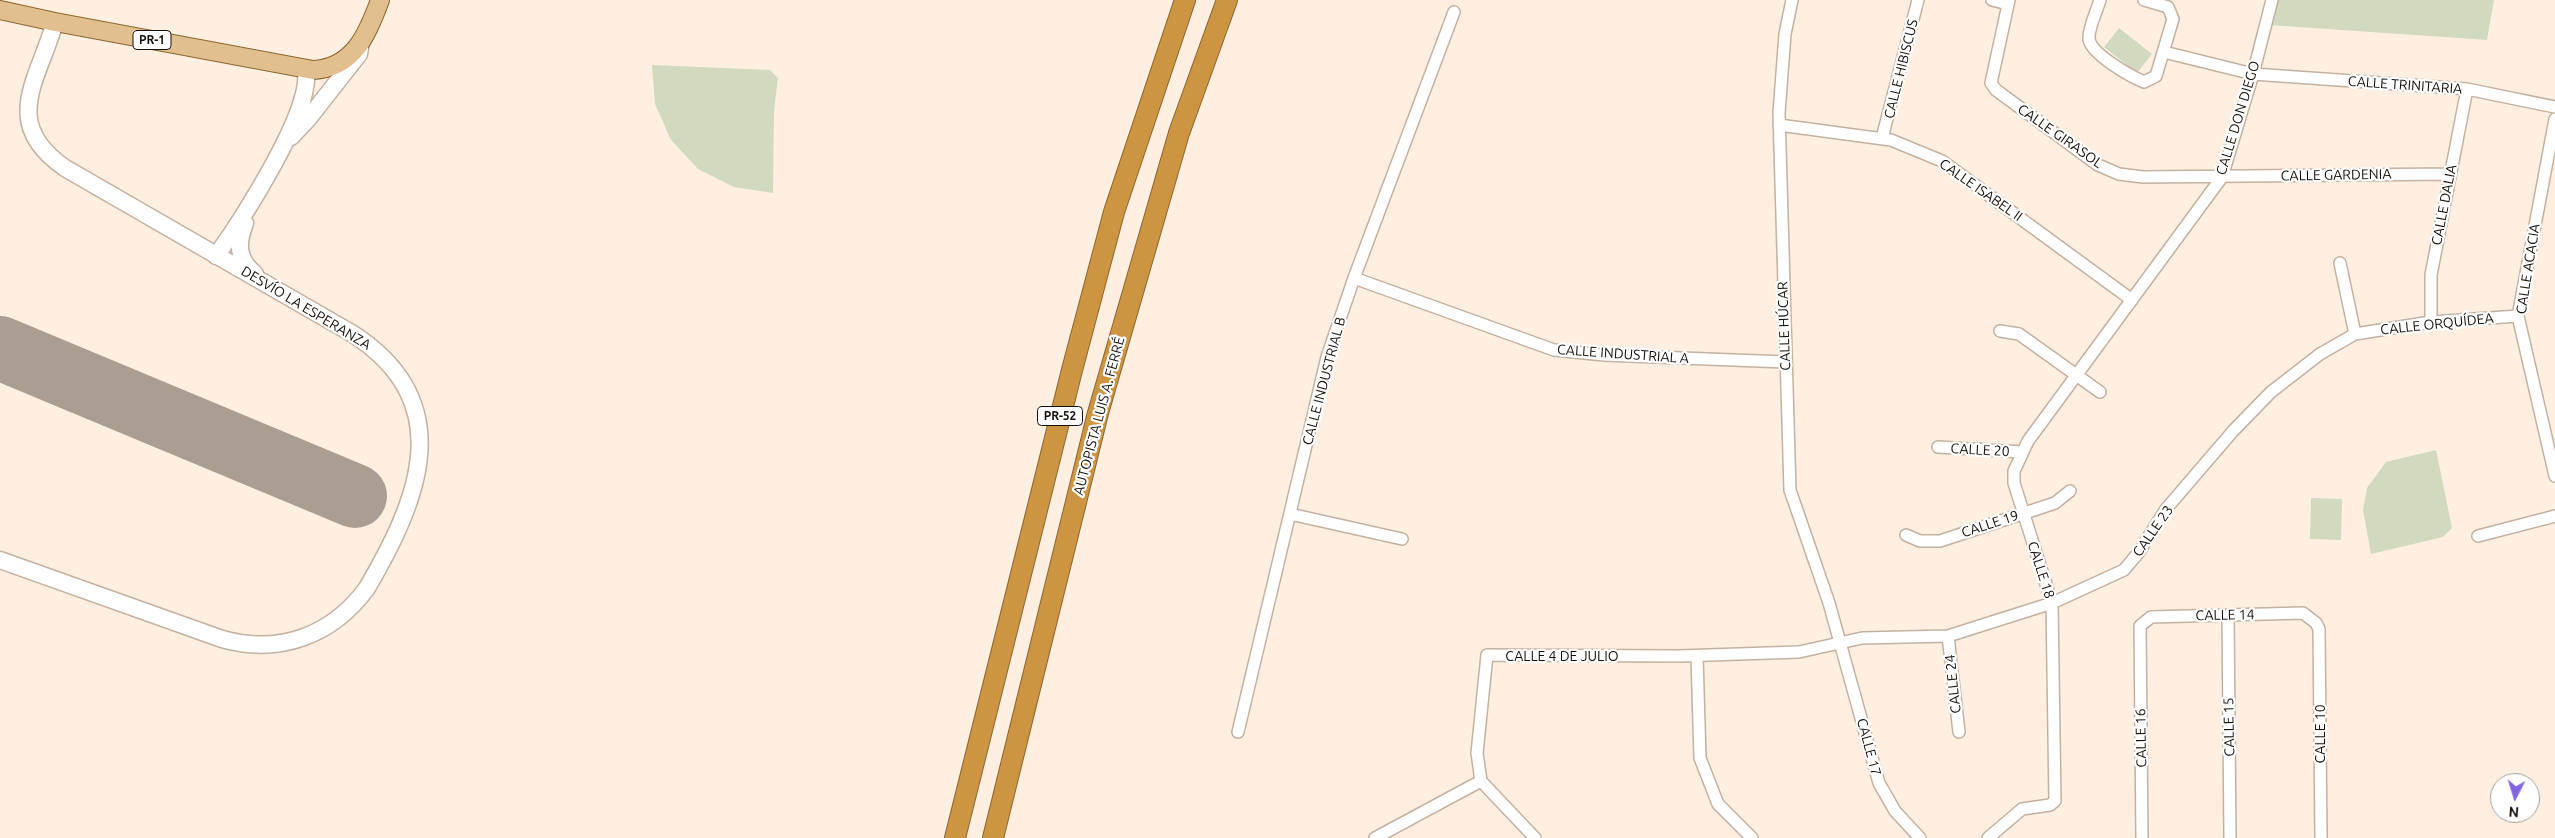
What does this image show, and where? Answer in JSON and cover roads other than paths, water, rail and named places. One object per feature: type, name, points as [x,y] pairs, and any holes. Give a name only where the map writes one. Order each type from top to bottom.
[{"type":"highway","points":[[1173,31],[1177,0]]},
{"type":"highway","name":"PR-52","points":[[954,838],[1072,370],[1114,212],[1173,31],[1185,0]]},
{"type":"highway","name":"AUTOPISTA LUIS A. FERRÉ","points":[[993,838],[1102,399],[1179,133],[1227,0]]},
{"type":"main road","points":[[216,256],[249,209],[286,142],[303,96],[308,75],[305,69],[339,51],[351,40],[368,0]]},
{"type":"main road","points":[[286,142],[359,54],[380,0]]},
{"type":"main road","name":"PR-1","points":[[0,10],[305,69],[322,70],[334,65],[361,45]]},
{"type":"main road","name":"DESVÍO LA ESPERANZA","points":[[0,560],[236,643],[266,646],[296,641],[324,629],[348,611],[375,575],[416,483],[421,454],[417,418],[405,384],[378,351],[354,334],[65,168],[36,144],[27,123],[26,101],[55,22]]},
{"type":"main road","points":[[249,209],[240,235],[240,252],[247,267],[266,284]]},
{"type":"street","name":"CALLE HÚCAR","points":[[1792,0],[1785,34],[1779,125],[1790,490],[1841,644]]},
{"type":"street","name":"CALLE HIBISCUS","points":[[1882,138],[1918,0]]},
{"type":"street","points":[[1992,0],[2009,2]]},
{"type":"street","points":[[2100,0],[2089,38],[2092,47],[2127,75],[2144,82],[2156,76],[2173,19],[2168,7],[2144,0]]},
{"type":"street","name":"CALLE DON DIEGO","points":[[2132,300],[2222,177],[2253,74],[2272,0]]},
{"type":"street","name":"CALLE GIRASOL","points":[[2009,2],[1991,74],[1991,83],[1996,90],[2098,165],[2119,174],[2143,177],[2222,177]]},
{"type":"street","name":"CALLE INDUSTRIAL B","points":[[1238,732],[1327,356],[1354,278],[1454,12]]},
{"type":"street","name":"CALLE TRINITARIA","points":[[2164,52],[2253,74],[2467,90],[2555,107]]},
{"type":"street","name":"CALLE DALIA","points":[[2431,322],[2431,275],[2467,90]]},
{"type":"street","name":"CALLE ACACIA","points":[[2555,119],[2518,316],[2555,476]]},
{"type":"street","name":"CALLE ISABEL II","points":[[1779,125],[1882,138],[1942,161],[2132,300]]},
{"type":"street","name":"CALLE GARDENIA","points":[[2222,177],[2450,174]]},
{"type":"street","points":[[2340,263],[2355,334]]},
{"type":"street","name":"CALLE INDUSTRIAL A","points":[[1354,278],[1554,350],[1604,355],[1785,362]]},
{"type":"street","name":"CALLE 18","points":[[1988,838],[2022,809],[2050,805],[2055,801],[2052,603],[2022,514],[2014,483],[2014,470],[2022,452],[2076,374],[2132,300]]},
{"type":"street","name":"CALLE ORQUÍDEA","points":[[2355,334],[2431,322],[2518,316]]},
{"type":"street","points":[[2000,331],[2019,334],[2100,392]]},
{"type":"street","name":"CALLE 23","points":[[1841,644],[1862,638],[1948,636],[2052,603],[2124,570],[2140,552],[2166,509],[2232,431],[2271,392],[2320,354],[2355,334]]},
{"type":"street","name":"CALLE 20","points":[[1938,447],[2022,452]]},
{"type":"street","name":"CALLE 19","points":[[1906,535],[1920,541],[1940,541],[2055,502],[2070,491]]},
{"type":"street","points":[[1290,514],[1402,539]]},
{"type":"street","points":[[2478,536],[2555,516]]},
{"type":"street","name":"CALLE 14","points":[[2140,639],[2140,626],[2151,617],[2303,613],[2316,623],[2319,629]]},
{"type":"street","name":"CALLE 15","points":[[2228,616],[2230,838]]},
{"type":"street","name":"CALLE 10","points":[[2319,629],[2321,838]]},
{"type":"street","name":"CALLE 24","points":[[1948,636],[1959,732]]},
{"type":"street","name":"CALLE 16","points":[[2140,639],[2142,838]]},
{"type":"street","name":"CALLE 4 DE JULIO","points":[[1481,781],[1477,753],[1487,656],[1697,656],[1799,652],[1841,644]]},
{"type":"street","name":"CALLE 17","points":[[1841,644],[1879,783],[1895,811],[1920,838]]},
{"type":"street","points":[[1697,656],[1700,758],[1718,804],[1752,838]]},
{"type":"street","points":[[1375,838],[1481,781],[1535,838]]}]
